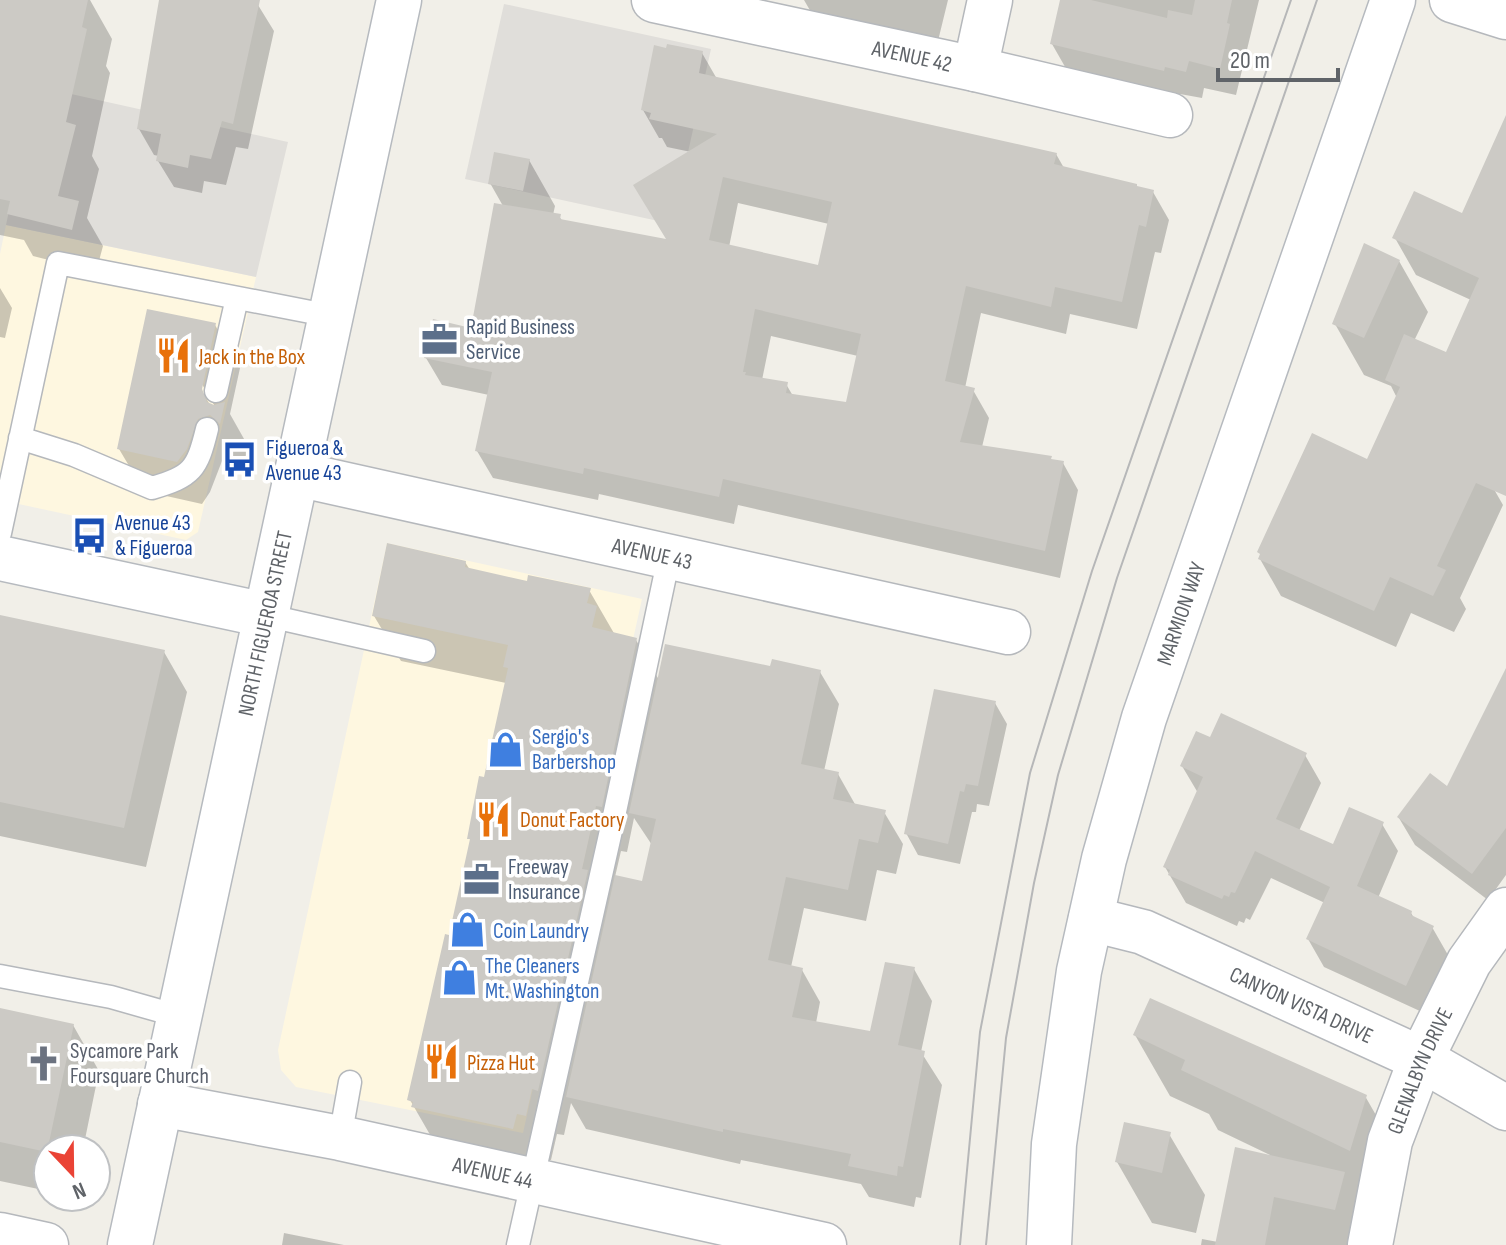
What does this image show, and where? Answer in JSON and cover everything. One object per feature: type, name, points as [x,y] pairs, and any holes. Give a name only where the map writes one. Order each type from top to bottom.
[{"type":"street","name":"NORTH FIGUEROA STREET","points":[[130,1245],[399,0]]},
{"type":"street","name":"AVENUE 42","points":[[654,0],[975,69],[1170,115]]},
{"type":"street","points":[[975,69],[990,0]]},
{"type":"street","name":"MARMION WAY","points":[[1049,1245],[1054,1144],[1079,971],[1104,859],[1144,718],[1393,0]]},
{"type":"street","points":[[1452,0],[1506,17]]},
{"type":"street","name":"AVENUE 43","points":[[297,474],[1008,632]]},
{"type":"street","points":[[0,558],[265,615]]},
{"type":"street","name":"GLENALBYN DRIVE","points":[[1370,1245],[1390,1141],[1421,1059],[1469,962],[1506,910]]},
{"type":"street","name":"CANYON VISTA DRIVE","points":[[1091,919],[1143,932],[1421,1059],[1506,1108]]},
{"type":"street","name":"AVENUE 44","points":[[160,1104],[340,1138],[824,1245]]},
{"type":"street","points":[[0,1235],[46,1245]]},
{"type":"lane","points":[[0,533],[58,263],[331,316]]},
{"type":"lane","points":[[216,391],[237,298]]},
{"type":"lane","points":[[20,438],[74,455],[152,488],[182,479],[199,459],[207,429]]},
{"type":"lane","points":[[518,1245],[669,557]]},
{"type":"lane","points":[[265,615],[424,651]]},
{"type":"lane","points":[[0,976],[111,997],[178,1016]]},
{"type":"lane","points":[[340,1138],[350,1082]]},
{"type":"shaded area","points":[[504,4],[711,49],[672,224],[465,179]]},
{"type":"shaded area","points":[[35,86],[288,142],[256,277],[6,225]]},
{"type":"shaded area","points":[[6,225],[256,277],[198,532],[186,540],[0,500],[0,254]]},
{"type":"shaded area","points":[[387,543],[642,599],[523,1133],[296,1087],[281,1070],[278,1050]]},
{"type":"building","points":[[0,0],[88,0],[82,27],[87,29],[66,122],[76,125],[58,196],[79,201],[72,230],[7,214],[10,201],[0,199]]},
{"type":"building","points":[[159,0],[260,0],[233,124],[222,121],[211,159],[190,155],[188,168],[156,161],[161,134],[137,129]]},
{"type":"building","points":[[1060,0],[1091,0],[1167,18],[1168,10],[1192,15],[1195,0],[1232,0],[1220,69],[1189,61],[1186,72],[1165,67],[1164,71],[1050,44]]},
{"type":"building","points":[[667,44],[703,51],[699,73],[1057,153],[1054,164],[1154,190],[1146,227],[1139,225],[1122,302],[1055,287],[1051,307],[966,286],[945,381],[975,388],[960,442],[1052,456],[1051,459],[1064,461],[1045,551],[723,479],[719,497],[584,468],[583,474],[475,451],[492,372],[424,358],[433,319],[471,328],[494,203],[561,214],[560,219],[666,239],[633,185],[717,134],[649,119],[651,113],[641,110],[654,45],[666,48]],"holes":[[[723,177],[832,202],[818,265],[709,240]],[[755,309],[861,334],[846,402],[786,393],[788,382],[745,375],[746,372],[743,372]]]},
{"type":"building","points":[[1506,115],[1506,496],[1476,483],[1437,566],[1446,570],[1433,596],[1390,577],[1374,611],[1258,559],[1260,554],[1257,552],[1312,433],[1367,459],[1400,387],[1385,380],[1404,334],[1446,352],[1479,278],[1392,238],[1414,191],[1462,213]]},
{"type":"building","points":[[494,152],[530,159],[523,191],[488,184]]},
{"type":"building","points":[[1364,243],[1400,260],[1364,338],[1332,324]]},
{"type":"building","name":"Jack in the Box","points":[[147,309],[216,323],[202,389],[207,402],[214,405],[225,402],[220,424],[210,415],[198,419],[187,449],[177,462],[117,449]]},
{"type":"building","points":[[387,543],[466,561],[465,567],[527,581],[528,575],[591,588],[587,603],[597,606],[592,627],[637,638],[602,807],[596,806],[582,869],[588,870],[538,1091],[532,1089],[526,1116],[517,1114],[513,1129],[411,1107],[413,1102],[407,1100],[445,934],[449,935],[470,839],[467,839],[479,776],[484,777],[508,668],[503,667],[508,645],[372,616]]},
{"type":"building","points":[[0,615],[165,650],[124,828],[0,802]]},
{"type":"building","points":[[665,644],[770,666],[772,659],[821,670],[801,764],[839,772],[833,799],[886,810],[878,843],[859,839],[848,890],[786,877],[768,960],[803,968],[792,1017],[870,1031],[885,962],[915,967],[898,1045],[925,1051],[903,1167],[898,1166],[897,1176],[848,1166],[851,1154],[723,1129],[723,1132],[566,1097],[615,875],[642,881],[656,819],[629,813]]},
{"type":"building","points":[[1506,668],[1506,828],[1472,874],[1397,817],[1430,773],[1447,786]]},
{"type":"building","points":[[934,689],[996,701],[978,786],[966,784],[964,792],[960,791],[948,844],[904,834]]},
{"type":"building","points":[[1221,713],[1307,753],[1276,819],[1333,844],[1349,807],[1384,822],[1357,886],[1412,911],[1411,915],[1434,926],[1406,986],[1306,939],[1330,887],[1255,851],[1235,893],[1231,892],[1229,897],[1224,895],[1222,899],[1168,875],[1170,870],[1163,867],[1203,777],[1180,766],[1196,731],[1210,737]]},
{"type":"building","points":[[1150,998],[1367,1095],[1350,1151],[1181,1070],[1185,1060],[1133,1035]]},
{"type":"building","points":[[0,1008],[74,1024],[51,1133],[32,1133],[32,1149],[0,1142]]},
{"type":"building","points":[[1124,1122],[1171,1132],[1162,1173],[1115,1162]]},
{"type":"building","points":[[1235,1147],[1345,1172],[1335,1210],[1274,1197],[1265,1245],[1215,1245]]},
{"type":"tram line","points":[[960,1245],[980,1032],[1030,773],[1092,571],[1291,0]]},
{"type":"tram line","points":[[986,1245],[1006,1038],[1034,883],[1058,775],[1117,578],[1317,0]]},
{"type":"place","name":"Rapid Business Service","points":[[440,339]]},
{"type":"place","name":"Jack in the Box","points":[[173,356]]},
{"type":"place","name":"Figueroa & Avenue 43","points":[[240,460]]},
{"type":"place","name":"Avenue 43 & Figueroa","points":[[89,535]]},
{"type":"place","name":"Sergio's Barbershop","points":[[506,749]]},
{"type":"place","name":"Donut Factory","points":[[494,819]]},
{"type":"place","name":"Freeway Insurance","points":[[482,879]]},
{"type":"place","name":"Coin Laundry","points":[[467,930]]},
{"type":"place","name":"The Cleaners Mt. Washington","points":[[459,978]]},
{"type":"place","name":"Pizza Hut","points":[[441,1062]]},
{"type":"place","name":"Sycamore Park Foursquare Church","points":[[44,1063]]}]
